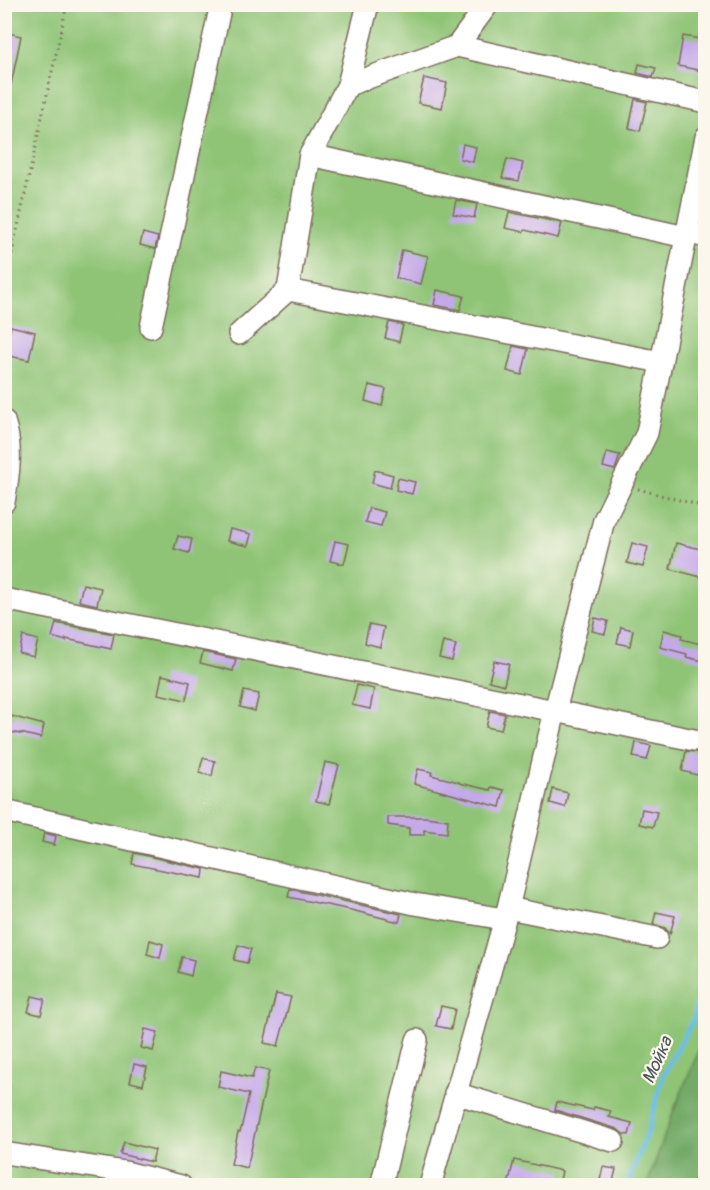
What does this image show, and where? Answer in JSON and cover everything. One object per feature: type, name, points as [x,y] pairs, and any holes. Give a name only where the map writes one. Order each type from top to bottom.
[{"type":"street","points":[[151,327],[221,4]]},
{"type":"street","points":[[239,334],[288,290],[310,155],[348,85],[368,4]]},
{"type":"street","points":[[457,46],[488,4]]},
{"type":"street","points":[[348,85],[457,46],[705,102]]},
{"type":"street","points":[[430,1185],[506,914],[603,520],[647,433],[661,362],[693,236],[705,137]]},
{"type":"street","points":[[310,155],[693,236]]},
{"type":"street","points":[[288,290],[661,362]]},
{"type":"street","points":[[4,421],[10,451],[4,502]]},
{"type":"street","points":[[4,599],[694,740]]},
{"type":"street","points":[[4,812],[414,904],[506,914],[657,938]]},
{"type":"street","points":[[381,1185],[417,1040]]},
{"type":"street","points":[[455,1093],[613,1141]]},
{"type":"street","points":[[4,1153],[125,1172],[181,1185]]},
{"type":"path","points":[[4,289],[67,4]]},
{"type":"path","points":[[621,485],[705,507]]},
{"type":"green space","points":[[5,5],[705,5],[705,1185],[5,1185]]},
{"type":"green space","points":[[705,839],[706,902],[698,896]]},
{"type":"green space","points":[[705,1035],[705,1185],[647,1185],[672,1115]]},
{"type":"building","points":[[4,32],[21,36],[11,85],[4,85]]},
{"type":"building","points":[[683,36],[705,40],[703,71],[678,66]]},
{"type":"building","points":[[639,64],[656,68],[653,77],[637,73]]},
{"type":"building","points":[[424,78],[447,83],[442,108],[418,103]]},
{"type":"building","points":[[635,99],[647,102],[640,131],[629,128]]},
{"type":"building","points":[[463,144],[476,147],[473,162],[460,159]]},
{"type":"building","points":[[507,159],[523,163],[519,181],[502,178]]},
{"type":"building","points":[[456,200],[477,204],[474,218],[453,214]]},
{"type":"building","points":[[509,212],[562,223],[558,238],[505,228]]},
{"type":"building","points":[[143,233],[158,237],[155,249],[140,245]]},
{"type":"building","points":[[402,250],[428,256],[421,284],[396,278]]},
{"type":"building","points":[[437,290],[464,296],[460,310],[434,305]]},
{"type":"building","points":[[389,322],[403,325],[399,342],[385,338]]},
{"type":"building","points":[[11,326],[35,332],[29,360],[4,355]]},
{"type":"building","points":[[513,346],[528,349],[522,375],[507,371]]},
{"type":"building","points":[[369,385],[386,389],[382,406],[365,401]]},
{"type":"building","points":[[607,452],[620,455],[615,470],[603,467]]},
{"type":"building","points":[[375,470],[393,475],[390,488],[372,483]]},
{"type":"building","points":[[398,478],[415,482],[412,494],[396,490]]},
{"type":"building","points":[[369,508],[385,512],[381,526],[365,522]]},
{"type":"building","points":[[230,529],[251,534],[248,546],[227,541]]},
{"type":"building","points":[[178,536],[192,539],[189,553],[174,549]]},
{"type":"building","points":[[335,541],[349,544],[344,564],[330,561]]},
{"type":"building","points":[[632,543],[648,547],[643,567],[627,563]]},
{"type":"building","points":[[676,543],[705,550],[705,578],[670,569]]},
{"type":"building","points":[[83,584],[101,588],[97,605],[79,601]]},
{"type":"building","points":[[595,618],[608,621],[605,634],[592,631]]},
{"type":"building","points":[[56,623],[114,634],[111,649],[52,637]]},
{"type":"building","points":[[369,624],[384,627],[380,647],[365,643]]},
{"type":"building","points":[[621,627],[633,630],[630,646],[617,643]]},
{"type":"building","points":[[664,630],[682,635],[681,639],[705,645],[703,661],[660,647]]},
{"type":"building","points":[[23,636],[38,640],[34,657],[19,653]]},
{"type":"building","points":[[443,642],[456,645],[452,661],[439,658]]},
{"type":"building","points":[[203,652],[236,659],[233,671],[200,663]]},
{"type":"building","points":[[494,661],[509,664],[504,685],[489,681]]},
{"type":"building","points":[[162,675],[190,682],[186,700],[158,694]]},
{"type":"building","points":[[357,685],[374,689],[370,709],[352,705]]},
{"type":"building","points":[[244,691],[259,694],[255,711],[240,707]]},
{"type":"building","points":[[490,711],[505,714],[501,730],[486,727]]},
{"type":"building","points":[[11,716],[44,725],[41,738],[7,731]]},
{"type":"building","points":[[636,742],[651,746],[647,760],[633,757]]},
{"type":"building","points":[[686,751],[705,753],[705,777],[682,771]]},
{"type":"building","points":[[203,758],[215,761],[212,776],[199,773]]},
{"type":"building","points":[[325,762],[339,765],[329,804],[316,801]]},
{"type":"building","points":[[418,769],[459,783],[490,790],[491,787],[504,790],[500,807],[414,784]]},
{"type":"building","points":[[553,789],[568,793],[565,807],[550,803]]},
{"type":"building","points":[[642,809],[657,812],[653,827],[639,824]]},
{"type":"building","points":[[388,817],[426,817],[448,820],[447,833],[424,830],[424,835],[409,835],[409,828],[388,825]]},
{"type":"building","points":[[44,833],[56,836],[54,845],[42,842]]},
{"type":"building","points":[[134,853],[204,869],[203,878],[132,864]]},
{"type":"building","points":[[290,889],[401,914],[399,922],[288,897]]},
{"type":"building","points":[[656,912],[675,916],[670,934],[665,928],[653,924]]},
{"type":"building","points":[[150,940],[163,944],[160,958],[147,954]]},
{"type":"building","points":[[238,945],[251,949],[247,963],[234,960]]},
{"type":"building","points":[[182,957],[194,960],[191,976],[178,972]]},
{"type":"building","points":[[276,994],[291,997],[278,1046],[264,1043]]},
{"type":"building","points":[[32,996],[45,999],[41,1015],[28,1012]]},
{"type":"building","points":[[441,1006],[455,1009],[451,1029],[436,1026]]},
{"type":"building","points":[[145,1029],[158,1032],[153,1051],[141,1048]]},
{"type":"building","points":[[134,1064],[147,1067],[143,1085],[130,1082]]},
{"type":"building","points":[[255,1068],[269,1071],[247,1168],[231,1164],[249,1094],[218,1087],[221,1071],[252,1078]]},
{"type":"building","points":[[557,1102],[593,1110],[594,1107],[611,1111],[609,1117],[632,1123],[629,1135],[617,1129],[555,1110]]},
{"type":"building","points":[[124,1142],[155,1150],[152,1162],[120,1154]]},
{"type":"building","points":[[514,1160],[562,1171],[559,1185],[508,1185]]},
{"type":"building","points":[[603,1167],[616,1169],[613,1182],[600,1180]]},
{"type":"waterway","name":"Мойка","points":[[626,1186],[648,1131],[663,1076],[695,1016],[706,944]]}]
